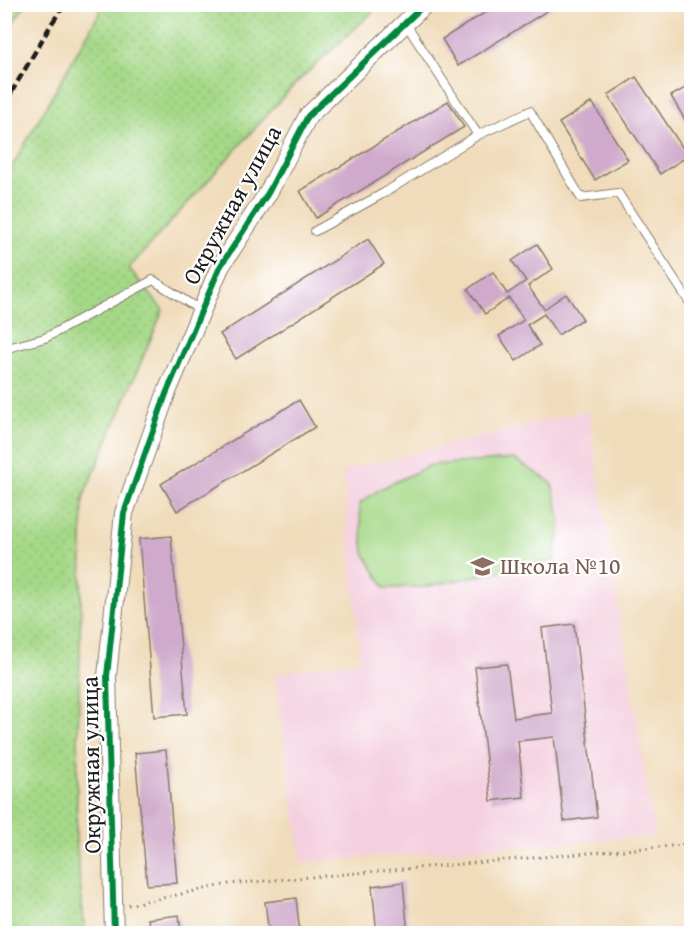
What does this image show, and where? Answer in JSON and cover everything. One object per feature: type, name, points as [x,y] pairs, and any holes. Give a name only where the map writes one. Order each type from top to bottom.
[{"type":"street","name":"Окружная улица","points":[[114,933],[107,676],[124,513],[166,394],[220,267],[268,193],[308,116],[425,4]]},
{"type":"lane","points":[[406,24],[478,135]]},
{"type":"lane","points":[[315,231],[384,193],[478,135],[530,111],[581,198],[618,193],[692,306]]},
{"type":"lane","points":[[4,349],[45,338],[153,280],[202,310]]},
{"type":"path","points":[[112,909],[229,884],[682,845],[692,820]]},
{"type":"shaded area","name":"Школа №10","points":[[588,410],[655,836],[302,862],[274,674],[360,660],[343,471]]},
{"type":"green space","points":[[4,5],[25,5],[5,35]]},
{"type":"green space","points":[[104,5],[380,5],[294,85],[129,268],[163,310],[83,498],[76,841],[85,933],[5,934],[5,179]]},
{"type":"green space","points":[[514,459],[552,483],[561,522],[554,560],[424,587],[385,588],[364,553],[359,504],[380,489],[431,465]]},
{"type":"building","points":[[499,4],[558,4],[458,66],[442,39]]},
{"type":"building","points":[[636,77],[688,156],[660,174],[608,95]]},
{"type":"building","points":[[692,84],[692,132],[671,96]]},
{"type":"building","points":[[448,101],[464,127],[316,218],[300,191]]},
{"type":"building","points":[[592,102],[628,160],[595,180],[559,123]]},
{"type":"building","points":[[368,239],[384,264],[236,359],[220,334]]},
{"type":"building","points":[[537,244],[553,269],[528,286],[544,309],[566,294],[583,319],[558,335],[544,314],[527,325],[540,345],[516,361],[499,336],[524,320],[509,298],[485,314],[468,289],[493,272],[507,294],[526,281],[512,261]]},
{"type":"building","points":[[299,400],[315,427],[177,511],[161,484]]},
{"type":"building","points":[[171,536],[187,714],[154,717],[139,539]]},
{"type":"building","points":[[574,624],[597,817],[564,821],[554,737],[518,741],[524,797],[491,801],[475,667],[507,664],[514,718],[552,713],[542,628]]},
{"type":"building","points":[[166,750],[177,883],[147,885],[135,753]]},
{"type":"building","points":[[403,882],[408,934],[377,934],[372,886]]},
{"type":"building","points":[[296,898],[300,934],[269,934],[265,902]]},
{"type":"building","points":[[179,915],[181,934],[150,934],[148,919]]},
{"type":"building","points":[[509,927],[516,934],[504,934]]},
{"type":"railway","points":[[4,105],[65,4]]},
{"type":"cycle path","points":[[114,934],[107,676],[124,513],[166,394],[220,267],[268,193],[308,116],[425,4]]},
{"type":"place","name":"Школа №10","points":[[482,566]]}]
